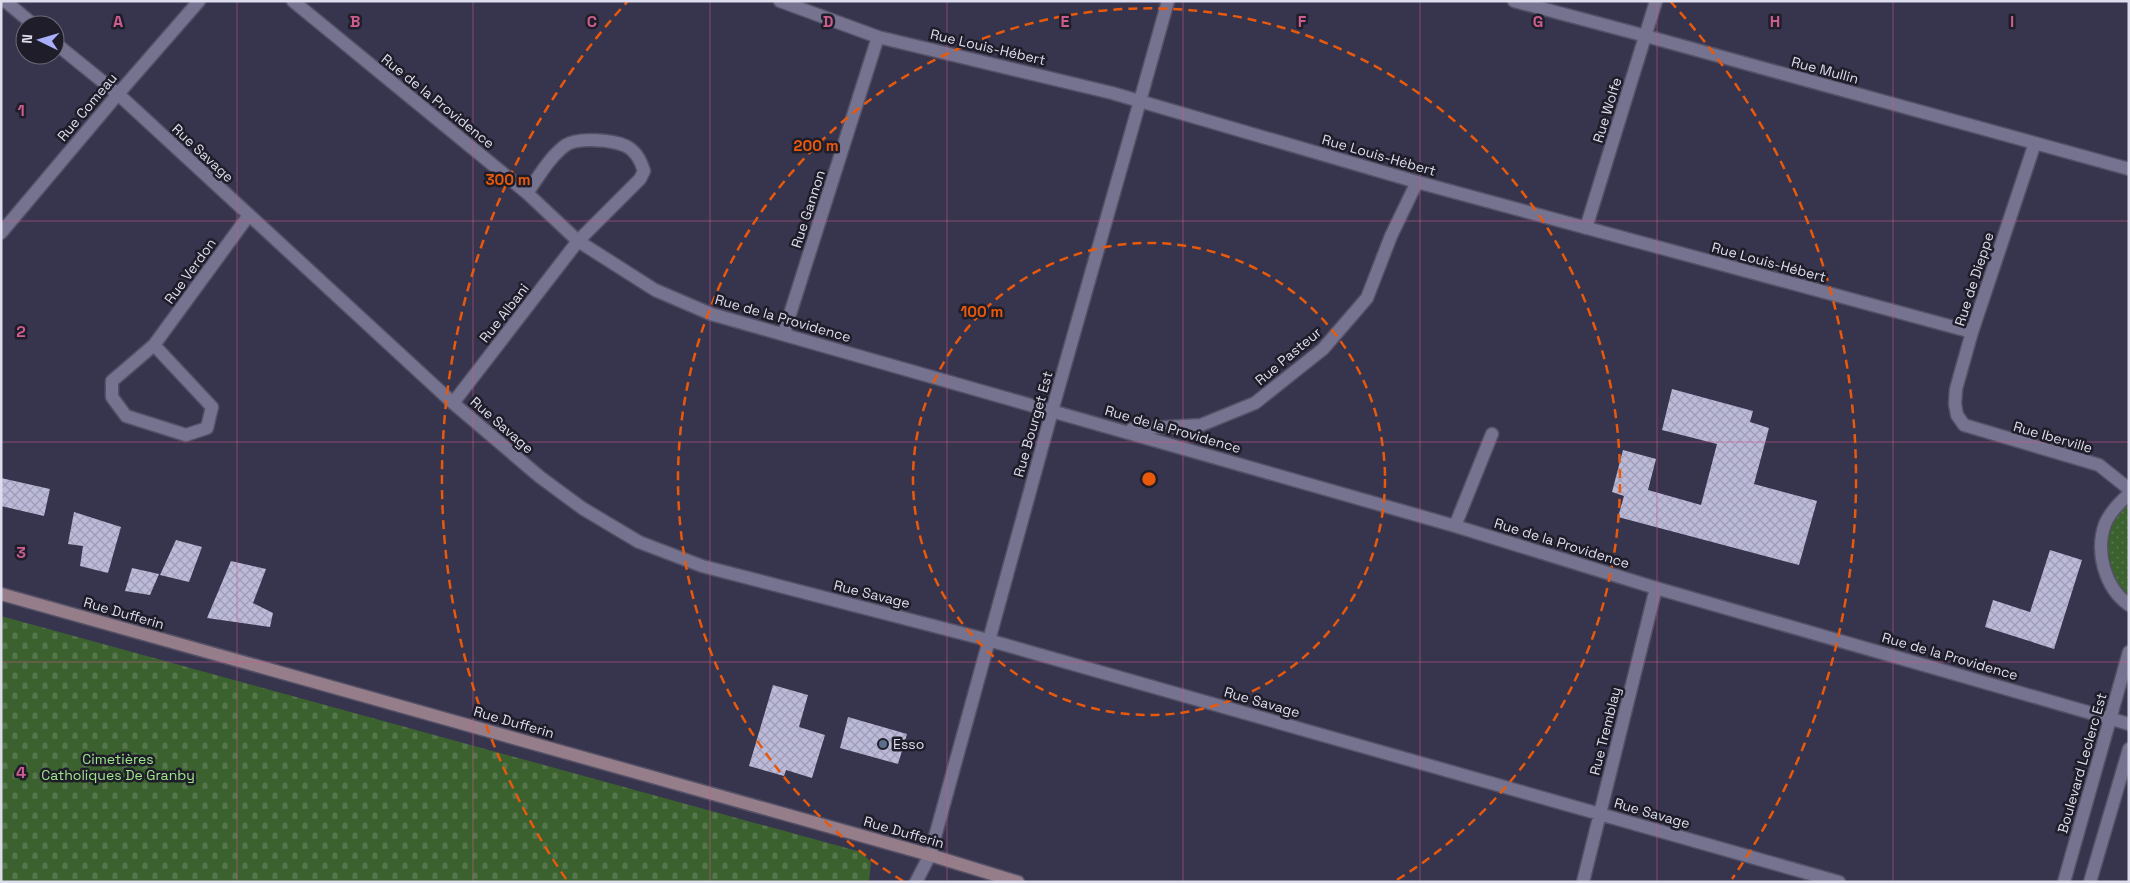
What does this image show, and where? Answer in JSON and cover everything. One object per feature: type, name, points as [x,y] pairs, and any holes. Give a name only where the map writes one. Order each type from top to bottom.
[{"type":"main road","name":"Rue Dufferin","points":[[1,594],[930,855],[1018,882]]},
{"type":"street","points":[[5,1],[22,15]]},
{"type":"street","name":"Rue Comeau","points":[[1,233],[199,1]]},
{"type":"street","name":"Rue de la Providence","points":[[293,1],[527,193],[578,241],[655,290],[711,314],[784,333],[1455,526],[1656,588],[2129,724]]},
{"type":"street","name":"Rue Louis-Hébert","points":[[780,1],[878,36],[1112,92],[1417,182],[1972,332]]},
{"type":"street","name":"Rue Bourget Est","points":[[916,882],[930,855],[1052,410],[1168,1]]},
{"type":"street","name":"Rue Mullin","points":[[1514,1],[2129,169]]},
{"type":"street","name":"Rue Wolfe","points":[[1586,228],[1656,1]]},
{"type":"street","name":"Rue Gannon","points":[[784,333],[878,36]]},
{"type":"street","name":"Rue Savage","points":[[65,51],[118,94],[453,403],[540,478],[582,508],[639,542],[702,566],[988,640],[1839,882]]},
{"type":"street","name":"Rue Albani","points":[[453,403],[578,241],[640,179],[644,171],[636,154],[626,146],[603,141],[576,140],[560,150],[527,193]]},
{"type":"street","name":"Rue de Dieppe","points":[[1964,425],[1957,415],[1955,404],[1956,389],[1972,332],[2035,143]]},
{"type":"street","name":"Rue Pasteur","points":[[1121,430],[1201,425],[1255,403],[1323,349],[1367,298],[1392,236],[1417,182]]},
{"type":"street","name":"Rue Verdon","points":[[154,345],[212,407],[207,428],[186,435],[126,416],[112,397],[112,381],[154,345],[249,215]]},
{"type":"street","name":"Rue Iberville","points":[[1964,425],[2099,466],[2129,489]]},
{"type":"street","points":[[1455,526],[1492,434]]},
{"type":"street","points":[[2129,494],[2115,507],[2105,525],[2101,545],[2107,578],[2114,590],[2129,605]]},
{"type":"street","name":"Rue Tremblay","points":[[1583,882],[1656,588]]},
{"type":"street","name":"Boulevard Leclerc Est","points":[[2064,882],[2129,652]]},
{"type":"street","points":[[2090,882],[2129,749]]},
{"type":"green space","points":[[2129,494],[2129,605],[2107,578],[2105,525]]},
{"type":"green space","name":"Cimetières Catholiques De Granby","points":[[1,616],[861,852],[871,862],[869,882],[1,882]]},
{"type":"building","points":[[1672,389],[1753,411],[1750,422],[1769,428],[1754,484],[1817,501],[1799,565],[1618,517],[1624,496],[1612,492],[1623,450],[1656,459],[1648,490],[1701,505],[1717,444],[1662,430]]},
{"type":"building","points":[[1,478],[50,489],[44,516],[1,506]]},
{"type":"building","points":[[74,512],[121,527],[108,573],[80,566],[83,546],[68,544]]},
{"type":"building","points":[[176,540],[202,547],[189,582],[160,575]]},
{"type":"building","points":[[2050,550],[2082,560],[2054,649],[1985,627],[1993,600],[2030,612]]},
{"type":"building","points":[[231,561],[266,569],[253,603],[273,613],[270,627],[207,618]]},
{"type":"building","points":[[132,568],[159,574],[150,595],[125,591]]},
{"type":"building","points":[[773,685],[808,695],[799,727],[825,735],[812,778],[786,770],[784,776],[749,766]]},
{"type":"building","points":[[848,717],[907,734],[898,764],[840,748]]},
{"type":"place","name":"Esso","points":[[883,744]]}]
